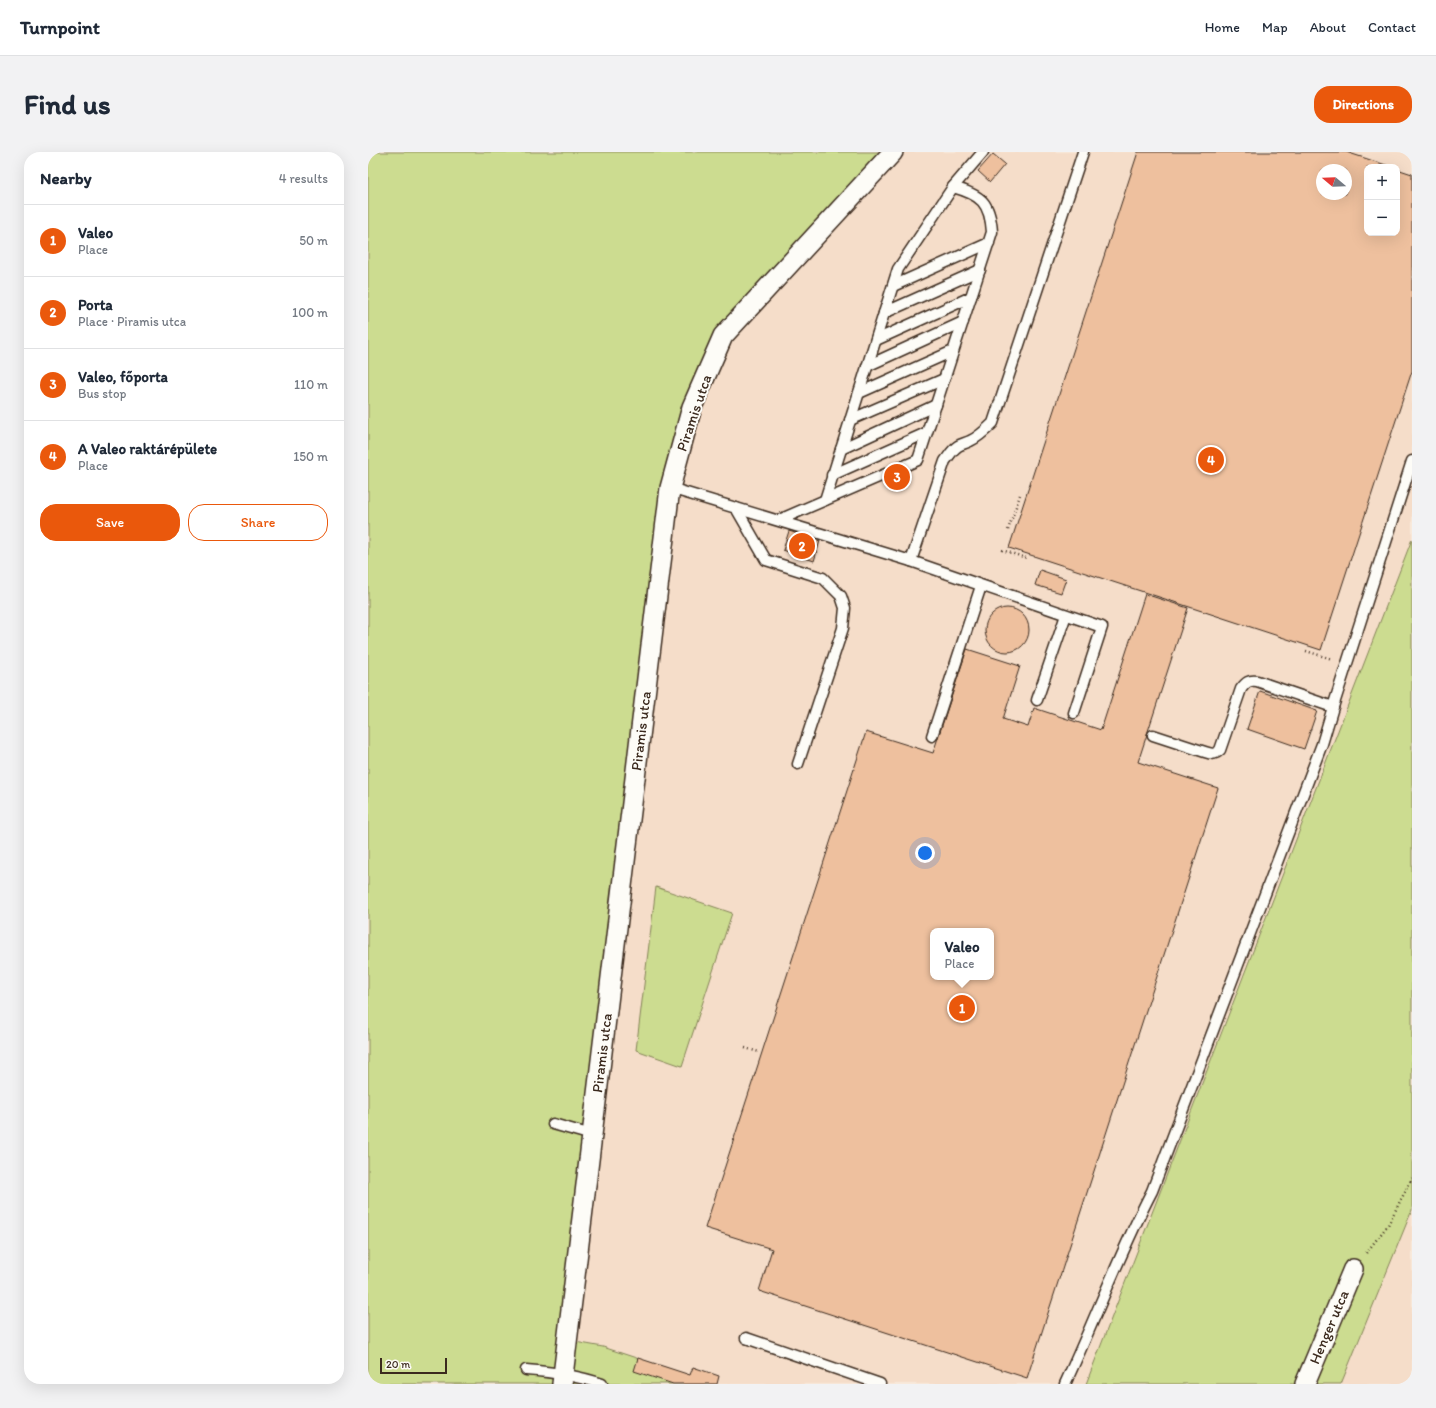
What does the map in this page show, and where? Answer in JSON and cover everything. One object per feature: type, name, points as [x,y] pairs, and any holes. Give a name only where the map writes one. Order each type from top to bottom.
[{"type":"street","name":"Piramis utca","points":[[562,1379],[670,488],[692,407],[723,336],[894,152]]},
{"type":"street","name":"Henger utca","points":[[1305,1384],[1353,1269]]},
{"type":"lane","points":[[824,500],[898,269],[953,187],[983,152]]},
{"type":"lane","points":[[911,562],[945,461],[951,452],[986,431],[993,423],[1083,152]]},
{"type":"lane","points":[[778,520],[918,460],[992,232],[991,218],[987,207],[978,197],[967,191],[953,187]]},
{"type":"lane","points":[[893,286],[989,243]]},
{"type":"lane","points":[[884,313],[980,270]]},
{"type":"lane","points":[[876,340],[971,297]]},
{"type":"lane","points":[[867,366],[963,322]]},
{"type":"lane","points":[[859,393],[953,351]]},
{"type":"lane","points":[[850,420],[944,379]]},
{"type":"lane","points":[[841,449],[936,404]]},
{"type":"lane","points":[[832,475],[926,433]]},
{"type":"lane","points":[[1065,1384],[1116,1264],[1152,1191],[1322,744],[1332,707],[1412,461]]},
{"type":"lane","points":[[670,488],[911,562],[1102,627],[1074,713]]},
{"type":"lane","points":[[736,508],[766,560],[823,578],[841,596],[845,608],[843,628],[798,764]]},
{"type":"lane","points":[[932,736],[981,586]]},
{"type":"lane","points":[[1037,700],[1066,615]]},
{"type":"lane","points":[[1153,734],[1211,754],[1216,753],[1220,750],[1241,688],[1250,680],[1257,681],[1332,707]]},
{"type":"lane","points":[[553,1124],[592,1135]]},
{"type":"lane","points":[[746,1338],[880,1384]]},
{"type":"lane","points":[[526,1370],[562,1379],[585,1378],[602,1384]]},
{"type":"path","points":[[1008,530],[1020,495]]},
{"type":"path","points":[[1002,550],[1026,558]]},
{"type":"path","points":[[1306,650],[1347,664]]},
{"type":"path","points":[[746,1048],[760,1052]]},
{"type":"path","points":[[1353,1269],[1388,1225],[1412,1178]]},
{"type":"shaded area","points":[[887,152],[1412,152],[1412,1384],[715,1384],[603,1347],[564,1340],[666,487],[721,334]]},
{"type":"green space","points":[[368,152],[887,152],[721,334],[689,406],[564,1340],[603,1347],[715,1384],[368,1384]]},
{"type":"green space","points":[[1412,539],[1412,1210],[1341,1384],[1086,1384]]},
{"type":"green space","points":[[656,887],[732,913],[682,1066],[636,1050]]},
{"type":"building","points":[[1138,152],[1346,152],[1383,164],[1364,164],[1364,236],[1400,236],[1400,170],[1412,174],[1412,371],[1321,650],[1009,548]]},
{"type":"building","points":[[993,154],[1005,164],[990,182],[978,171]]},
{"type":"building","points":[[789,531],[820,541],[814,561],[783,550]]},
{"type":"building","points":[[1040,570],[1066,579],[1061,593],[1035,585]]},
{"type":"building","points":[[1145,594],[1188,608],[1138,762],[1218,788],[1027,1378],[759,1291],[772,1249],[705,1228],[866,732],[933,753],[967,649],[1020,666],[1003,719],[1028,727],[1034,708],[1101,730]]},
{"type":"building","points":[[1003,608],[1011,608],[1023,614],[1029,626],[1029,634],[1023,646],[1011,652],[1003,652],[991,646],[985,634],[985,626],[991,614]]},
{"type":"building","points":[[1260,691],[1317,711],[1304,749],[1247,729]]},
{"type":"building","points":[[638,1358],[690,1375],[693,1367],[719,1376],[717,1384],[673,1384],[634,1371]]},
{"type":"place","name":"A Valeo raktárépülete","points":[[1211,460]]},
{"type":"place","name":"Valeo, főporta","points":[[897,477]]},
{"type":"place","name":"Porta","points":[[802,546]]},
{"type":"place","name":"Valeo","points":[[962,1008]]}]
